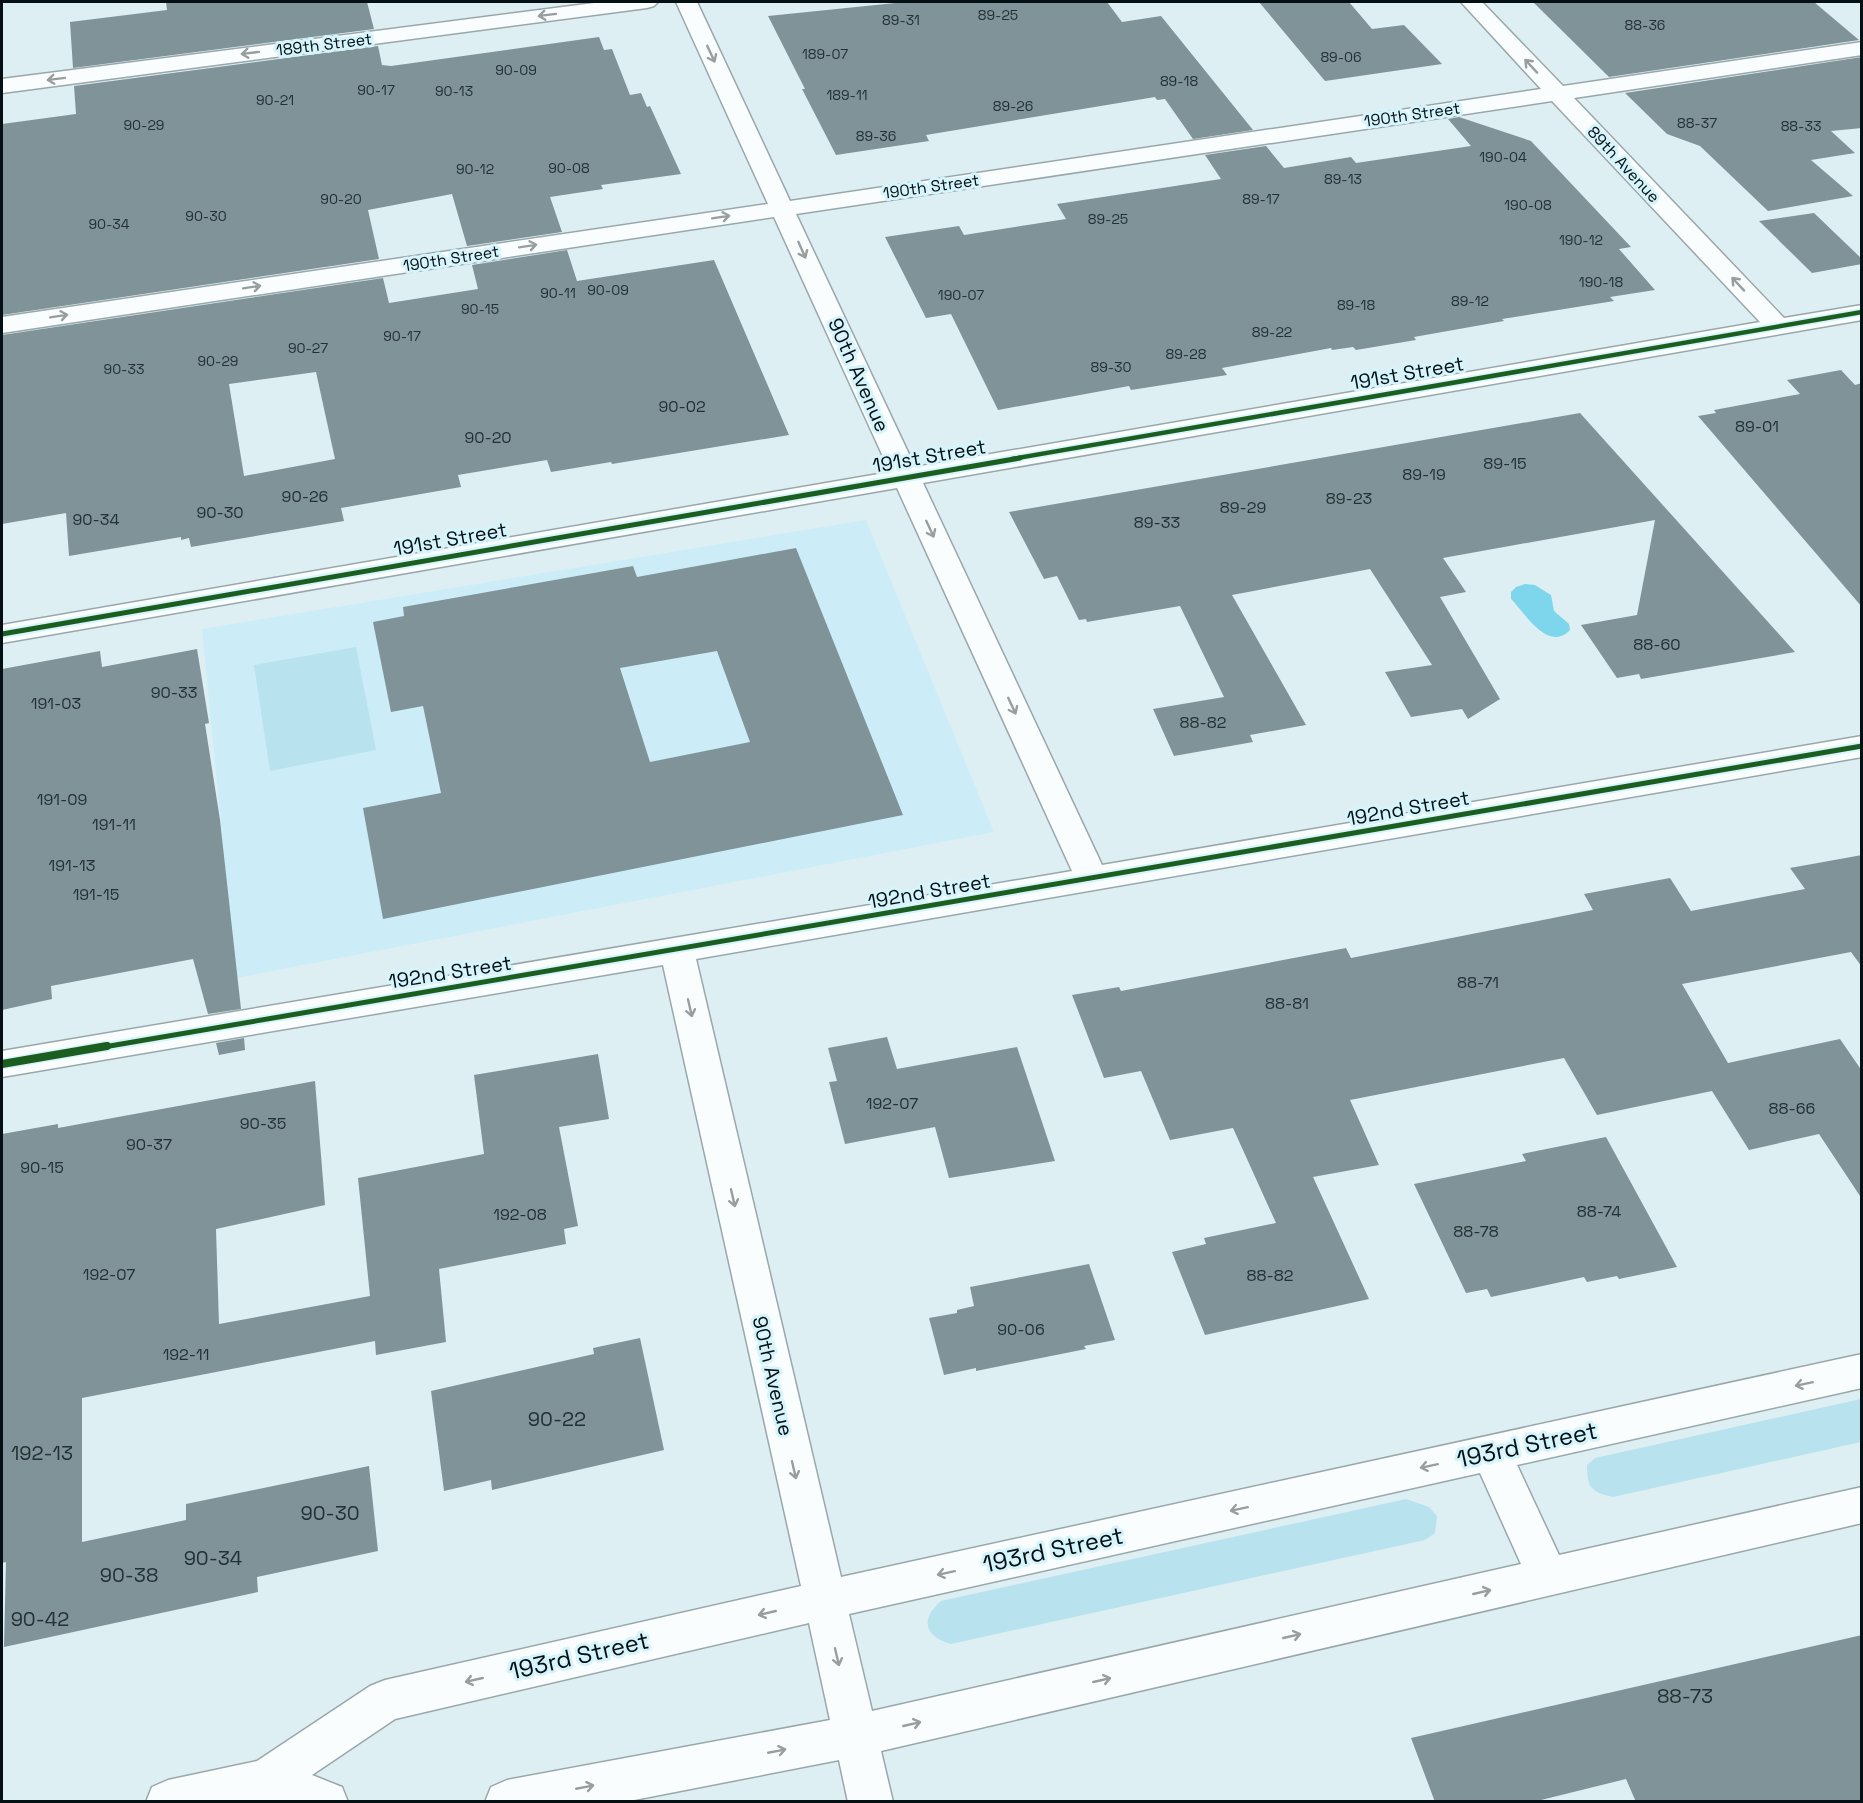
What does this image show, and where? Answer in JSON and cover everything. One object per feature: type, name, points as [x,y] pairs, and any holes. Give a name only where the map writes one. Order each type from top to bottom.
[{"type":"street","name":"189th Street","points":[[2,86],[647,2]]},
{"type":"street","name":"90th Avenue","points":[[686,2],[1092,879]]},
{"type":"street","name":"89th Avenue","points":[[1470,2],[1778,326]]},
{"type":"street","name":"190th Street","points":[[2,325],[1862,48]]},
{"type":"street","name":"191st Street","points":[[2,634],[1862,312]]},
{"type":"street","name":"192nd Street","points":[[2,1064],[676,951],[1862,746]]},
{"type":"street","name":"90th Avenue","points":[[676,951],[871,1802]]},
{"type":"street","name":"193rd Street","points":[[168,1802],[266,1781],[385,1701],[824,1600],[1862,1371]]},
{"type":"street","points":[[1491,1453],[1548,1577]]},
{"type":"street","points":[[507,1802],[855,1736],[1862,1505]]},
{"type":"street","points":[[266,1781],[326,1802]]},
{"type":"shaded area","points":[[866,520],[994,832],[236,978],[202,629]]},
{"type":"shaded area","points":[[356,647],[376,750],[270,771],[254,665]]},
{"type":"shaded area","points":[[1861,1399],[1861,1442],[1613,1497],[1595,1491],[1589,1484],[1587,1465],[1595,1458]]},
{"type":"shaded area","points":[[1406,1499],[1429,1507],[1437,1516],[1435,1533],[1425,1540],[951,1644],[935,1636],[930,1632],[928,1626],[930,1614],[941,1601]]},
{"type":"water","points":[[1525,584],[1535,585],[1551,595],[1554,611],[1569,624],[1570,630],[1562,636],[1553,637],[1545,634],[1530,621],[1511,599],[1511,592],[1516,587]]},
{"type":"building","points":[[166,2],[367,2],[374,29],[73,68],[70,22],[167,10]]},
{"type":"building","points":[[905,2],[1107,2],[1122,22],[1161,16],[1253,130],[1193,139],[1165,99],[1157,100],[1155,97],[926,135],[929,141],[836,155],[768,16]]},
{"type":"building","points":[[1259,2],[1349,2],[1372,29],[1404,25],[1442,64],[1325,81]]},
{"type":"building","points":[[1533,2],[1814,2],[1859,40],[1609,77]]},
{"type":"building","points":[[599,37],[604,50],[612,49],[630,95],[641,93],[647,107],[650,106],[681,174],[601,185],[603,189],[550,197],[562,232],[467,246],[452,194],[368,210],[379,259],[2,315],[2,124],[76,114],[74,86],[378,46],[382,65],[391,66]]},
{"type":"building","points":[[1862,57],[1862,128],[1831,131],[1855,153],[1811,160],[1853,196],[1768,211],[1700,146],[1667,134],[1625,93]]},
{"type":"building","points":[[1459,117],[1531,141],[1631,247],[1619,249],[1655,290],[1610,297],[1614,301],[1502,319],[1504,321],[1414,337],[1416,340],[1356,350],[1353,347],[1332,350],[1331,348],[1222,368],[1227,375],[1131,390],[1129,386],[998,410],[951,314],[926,318],[885,237],[959,226],[964,235],[1066,219],[1057,204],[1221,179],[1205,155],[1266,146],[1284,168],[1351,157],[1356,163],[1471,146],[1448,119]]},
{"type":"building","points":[[1814,213],[1862,259],[1862,264],[1812,273],[1759,221]]},
{"type":"building","points":[[567,250],[577,281],[714,260],[789,435],[551,472],[547,460],[458,475],[461,487],[341,508],[344,521],[191,547],[189,538],[181,540],[181,537],[69,556],[66,513],[2,524],[2,335],[383,278],[389,303],[478,289],[472,265]],"holes":[[[316,372],[335,459],[244,476],[229,384]]]},
{"type":"building","points":[[1841,370],[1855,385],[1862,383],[1862,607],[1698,416],[1716,413],[1714,410],[1800,394],[1787,380]]},
{"type":"building","points":[[1580,413],[1795,652],[1641,679],[1639,674],[1617,678],[1581,625],[1637,615],[1655,520],[1443,558],[1466,592],[1440,597],[1500,699],[1468,719],[1462,709],[1411,717],[1385,672],[1432,665],[1370,569],[1232,595],[1306,725],[1250,735],[1253,742],[1174,756],[1153,709],[1224,697],[1180,606],[1087,622],[1086,619],[1079,620],[1057,576],[1044,579],[1009,512]]},
{"type":"building","points":[[796,548],[903,815],[383,919],[363,808],[441,793],[423,706],[391,712],[373,622],[404,616],[403,607],[633,566],[637,577]],"holes":[[[717,651],[750,742],[650,762],[620,668]]]},
{"type":"building","points":[[197,649],[209,723],[205,724],[220,820],[241,1009],[208,1014],[193,959],[51,986],[52,999],[2,1010],[2,669],[100,651],[102,667]]},
{"type":"building","points":[[1862,855],[1862,967],[1851,952],[1682,984],[1728,1063],[1840,1039],[1862,1071],[1862,1199],[1819,1134],[1749,1150],[1712,1091],[1597,1115],[1564,1058],[1350,1100],[1379,1165],[1313,1177],[1369,1299],[1205,1335],[1172,1252],[1206,1244],[1204,1238],[1276,1223],[1233,1128],[1170,1140],[1141,1071],[1104,1078],[1072,995],[1119,987],[1121,991],[1346,948],[1351,958],[1593,910],[1584,894],[1670,878],[1691,911],[1805,889],[1790,868]]},
{"type":"building","points":[[887,1037],[897,1069],[1017,1047],[1055,1161],[949,1178],[935,1127],[845,1144],[829,1082],[837,1081],[828,1048]]},
{"type":"building","points":[[244,1038],[245,1050],[219,1055],[216,1043]]},
{"type":"building","points":[[598,1054],[609,1119],[559,1127],[578,1226],[564,1229],[566,1244],[439,1269],[446,1342],[376,1355],[375,1341],[82,1398],[82,1542],[186,1520],[186,1504],[369,1466],[378,1551],[257,1577],[258,1592],[4,1647],[6,1562],[2,1563],[2,1134],[58,1124],[58,1128],[315,1081],[325,1205],[216,1229],[219,1324],[370,1296],[358,1178],[484,1154],[474,1075]]},
{"type":"building","points":[[1606,1137],[1677,1267],[1619,1279],[1617,1276],[1587,1282],[1584,1277],[1491,1297],[1487,1289],[1466,1293],[1414,1184],[1526,1161],[1522,1154]]},
{"type":"building","points":[[1089,1264],[1115,1340],[1084,1346],[1086,1349],[976,1371],[976,1368],[944,1375],[929,1318],[957,1313],[957,1310],[974,1306],[970,1287]]},
{"type":"building","points":[[640,1338],[664,1450],[492,1490],[491,1480],[444,1491],[431,1391],[594,1354],[593,1348]]},
{"type":"building","points":[[1862,1635],[1862,1802],[1636,1802],[1626,1779],[1533,1802],[1435,1802],[1411,1738]]},
{"type":"cycle path","points":[[2,634],[1862,312]]},
{"type":"cycle path","points":[[2,1064],[1862,746]]}]
